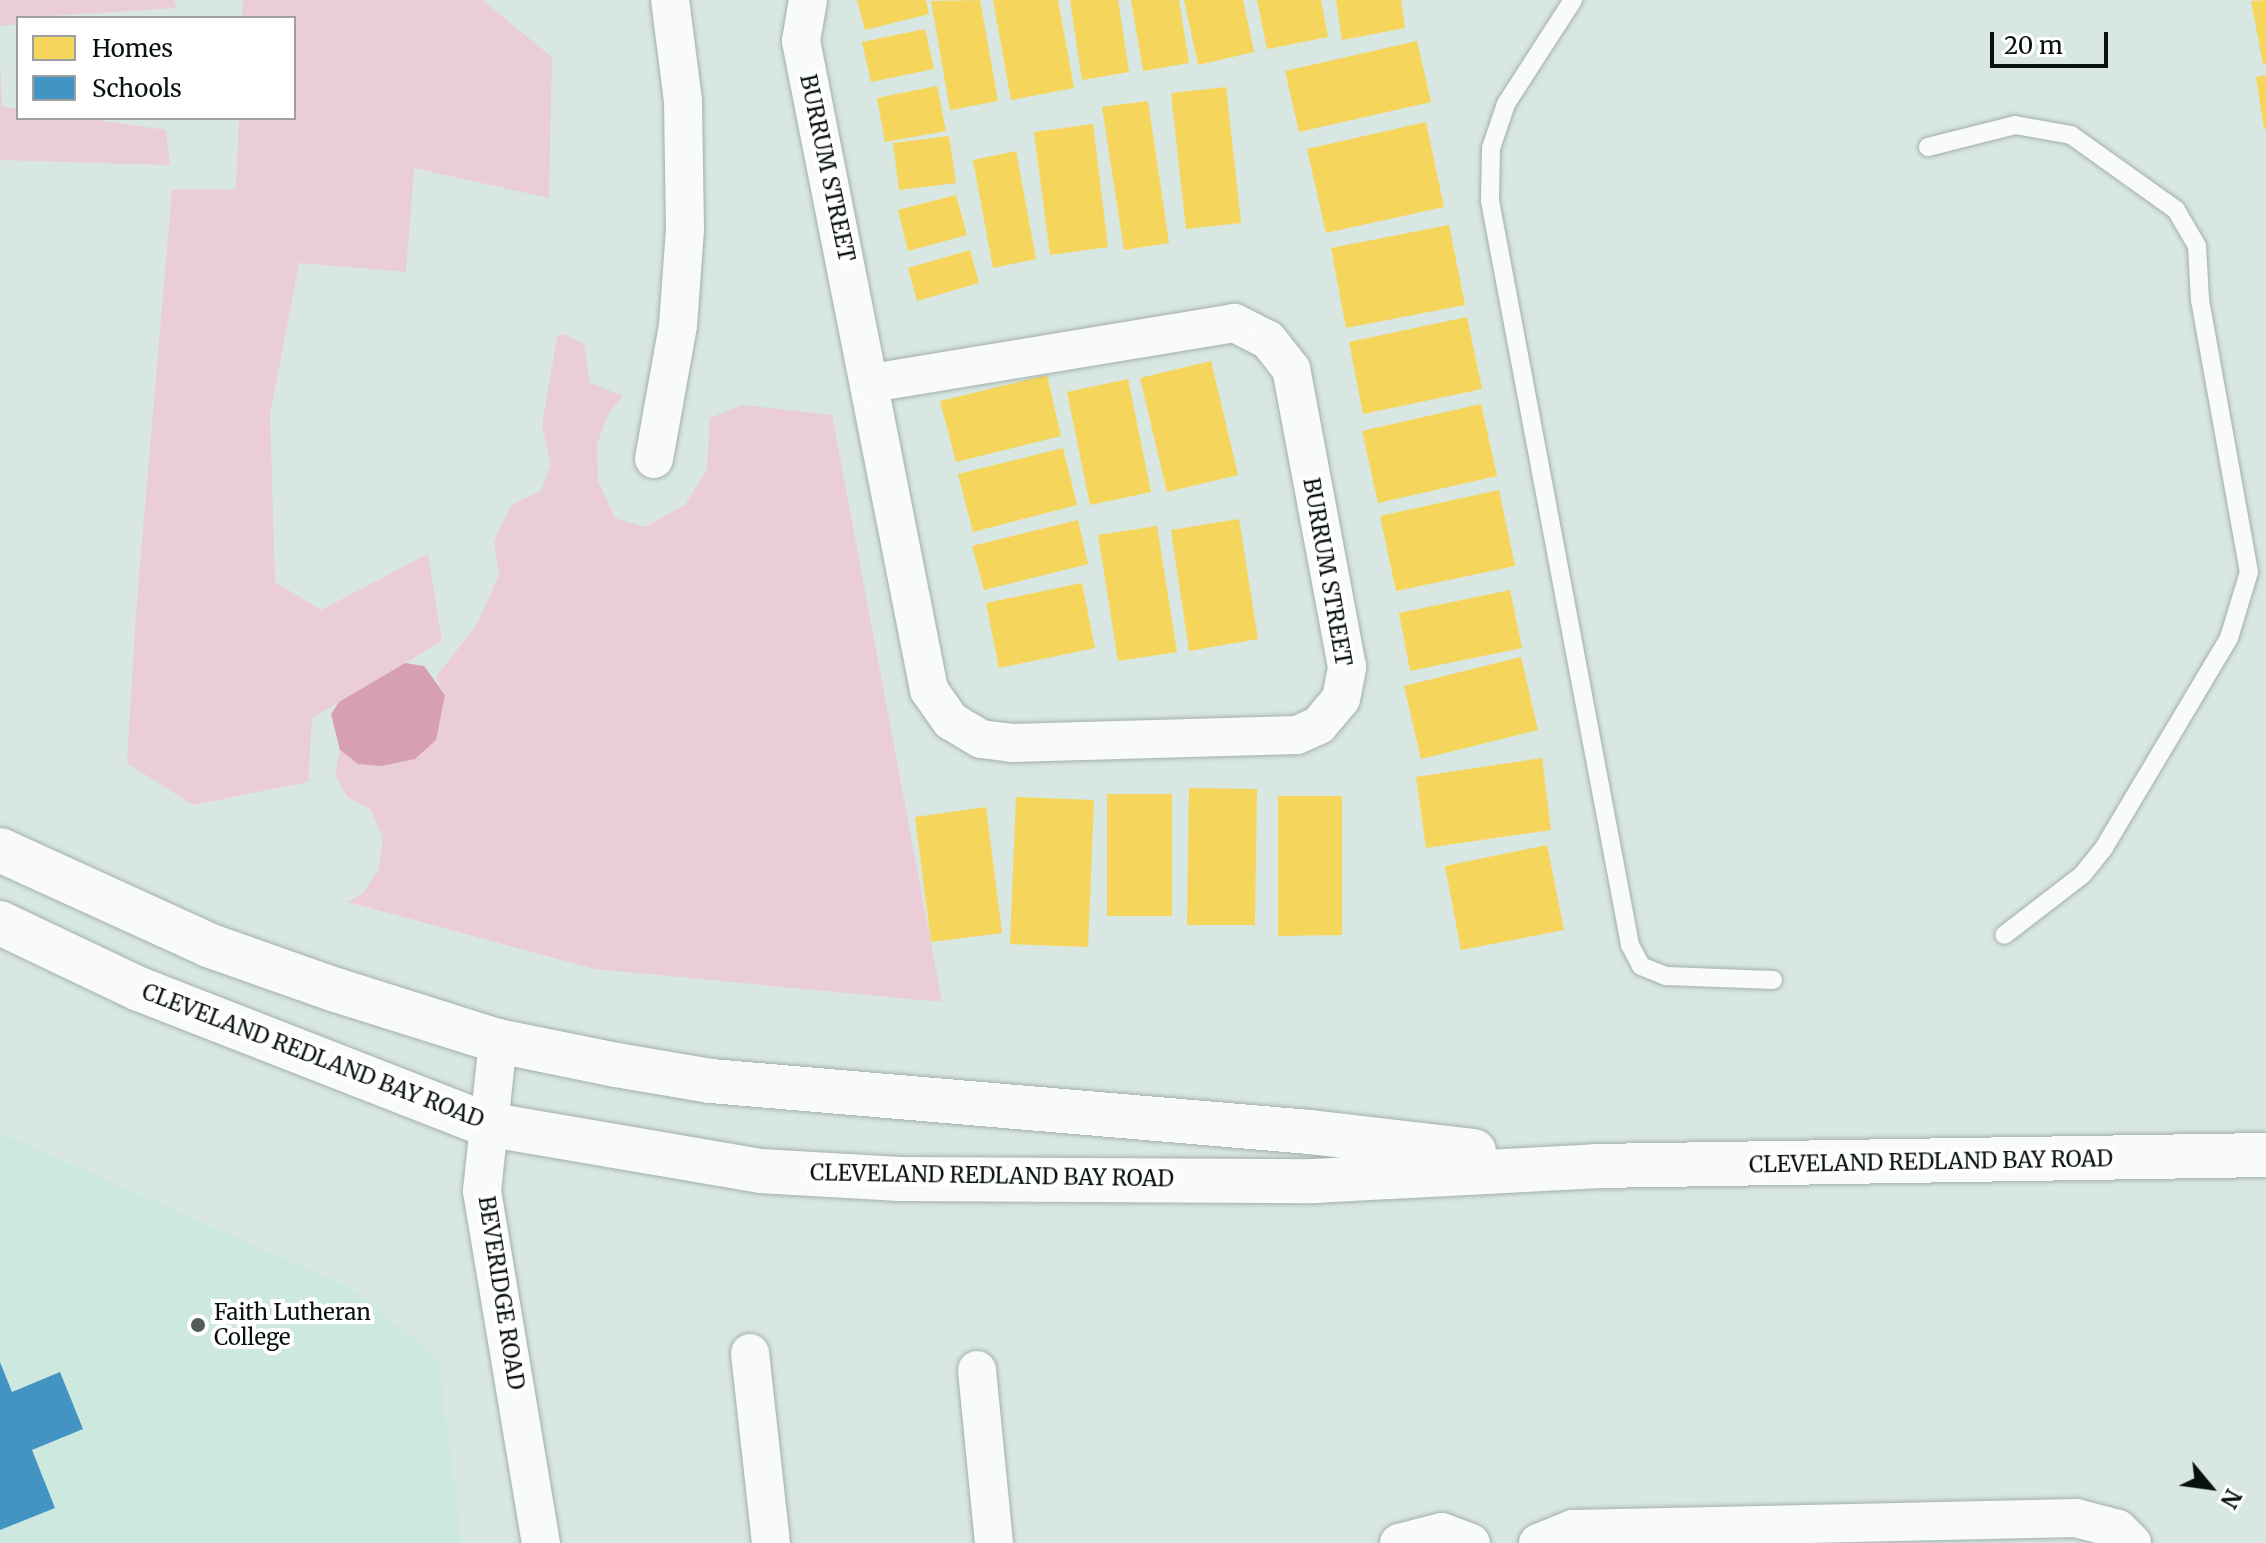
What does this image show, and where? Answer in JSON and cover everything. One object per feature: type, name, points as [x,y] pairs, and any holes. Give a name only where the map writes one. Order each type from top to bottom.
[{"type":"highway","name":"CLEVELAND REDLAND BAY ROAD","points":[[0,850],[208,945],[498,1041],[711,1081],[1309,1132],[1596,1166]]},
{"type":"highway","name":"CLEVELAND REDLAND BAY ROAD","points":[[0,923],[139,989],[486,1124],[760,1171],[900,1179],[1314,1181],[1596,1166],[2266,1155]]},
{"type":"street","points":[[654,459],[678,325],[685,229],[683,101],[670,0]]},
{"type":"street","name":"BURRUM STREET","points":[[808,0],[801,41],[871,383],[929,690],[951,721],[981,739],[1012,743],[1297,735],[1319,725],[1341,699],[1347,667],[1291,369],[1268,340],[1234,323],[871,383]]},
{"type":"street","name":"BEVERIDGE ROAD","points":[[498,1041],[486,1124],[482,1191],[541,1543]]},
{"type":"street","points":[[750,1353],[771,1543]]},
{"type":"street","points":[[977,1370],[994,1543]]},
{"type":"street","points":[[1538,1543],[1573,1529],[2076,1518],[2118,1529],[2132,1543]]},
{"type":"street","points":[[1399,1543],[1442,1532],[1471,1543]]},
{"type":"lane","points":[[1573,0],[1506,104],[1491,148],[1490,201],[1630,945],[1641,966],[1666,976],[1773,980]]},
{"type":"lane","points":[[1928,147],[2015,125],[2071,135],[2176,210],[2197,246],[2200,300],[2249,572],[2229,638],[2104,848],[2082,875],[2004,935]]},
{"type":"shaded area","points":[[0,0],[174,0],[176,8],[16,16],[16,24],[0,26]]},
{"type":"shaded area","points":[[243,0],[482,0],[552,57],[549,198],[414,168],[406,272],[299,263],[270,415],[275,582],[321,610],[428,554],[442,641],[312,718],[308,782],[193,805],[127,763],[136,613],[172,190],[236,189],[239,120],[296,120],[296,16],[242,16]]},
{"type":"shaded area","points":[[0,59],[2,106],[16,109],[16,120],[97,120],[166,130],[170,165],[0,160]]},
{"type":"shaded area","points":[[563,334],[584,344],[590,383],[623,396],[608,414],[597,444],[598,481],[615,518],[645,527],[685,505],[707,469],[710,418],[743,405],[832,415],[942,1002],[595,969],[348,902],[363,893],[379,869],[383,837],[370,809],[347,797],[335,775],[340,750],[358,764],[445,695],[436,677],[477,624],[499,575],[494,541],[511,505],[541,491],[551,464],[542,426],[557,337]]},
{"type":"shaded area","points":[[405,663],[424,666],[445,695],[436,740],[415,759],[381,766],[358,764],[340,750],[331,714],[339,702]]},
{"type":"shaded area","name":"Faith Lutheran College","points":[[0,1133],[355,1290],[438,1360],[462,1543],[0,1543]]},
{"type":"building: Homes","points":[[857,0],[926,0],[929,14],[865,30]]},
{"type":"building: Homes","points":[[980,0],[998,101],[950,110],[931,1]]},
{"type":"building: Homes","points":[[993,0],[1058,0],[1074,88],[1011,100]]},
{"type":"building: Homes","points":[[1070,0],[1118,0],[1129,72],[1082,80]]},
{"type":"building: Homes","points":[[1131,0],[1179,0],[1189,63],[1143,71]]},
{"type":"building: Homes","points":[[1184,0],[1243,0],[1254,52],[1198,65]]},
{"type":"building: Homes","points":[[1257,0],[1321,0],[1328,37],[1267,49]]},
{"type":"building: Homes","points":[[1336,0],[1401,0],[1405,28],[1342,40]]},
{"type":"building: Homes","points":[[2266,0],[2266,64],[2263,64],[2251,1]]},
{"type":"building: Homes","points":[[925,29],[934,69],[871,82],[862,42]]},
{"type":"building: Homes","points":[[1417,41],[1431,102],[1299,132],[1285,71]]},
{"type":"building: Homes","points":[[2266,75],[2266,129],[2264,129],[2256,77]]},
{"type":"building: Homes","points":[[937,86],[946,131],[885,142],[877,98]]},
{"type":"building: Homes","points":[[1226,87],[1241,223],[1186,229],[1171,93]]},
{"type":"building: Homes","points":[[1148,101],[1169,243],[1124,250],[1102,107]]},
{"type":"building: Homes","points":[[1426,122],[1444,207],[1326,233],[1307,149]]},
{"type":"building: Homes","points":[[1093,124],[1108,247],[1050,255],[1034,132]]},
{"type":"building: Homes","points":[[949,136],[956,183],[899,190],[893,143]]},
{"type":"building: Homes","points":[[1016,151],[1036,259],[993,268],[973,160]]},
{"type":"building: Homes","points":[[956,195],[967,235],[908,251],[898,210]]},
{"type":"building: Homes","points":[[1449,225],[1465,305],[1346,328],[1331,248]]},
{"type":"building: Homes","points":[[970,250],[979,283],[917,301],[908,268]]},
{"type":"building: Homes","points":[[1467,317],[1482,389],[1363,414],[1349,342]]},
{"type":"building: Homes","points":[[1211,361],[1238,475],[1167,492],[1140,378]]},
{"type":"building: Homes","points":[[1047,375],[1061,436],[956,462],[940,401]]},
{"type":"building: Homes","points":[[1128,379],[1151,492],[1090,505],[1067,392]]},
{"type":"building: Homes","points":[[1481,404],[1497,476],[1378,503],[1362,431]]},
{"type":"building: Homes","points":[[1063,448],[1077,505],[973,532],[958,474]]},
{"type":"building: Homes","points":[[1499,490],[1515,566],[1396,591],[1380,516]]},
{"type":"building: Homes","points":[[1239,519],[1258,639],[1189,651],[1171,530]]},
{"type":"building: Homes","points":[[1078,520],[1088,564],[984,590],[972,546]]},
{"type":"building: Homes","points":[[1157,526],[1177,652],[1118,661],[1098,535]]},
{"type":"building: Homes","points":[[1082,583],[1095,648],[999,668],[986,603]]},
{"type":"building: Homes","points":[[1510,590],[1522,648],[1410,671],[1399,613]]},
{"type":"building: Homes","points":[[1521,657],[1538,730],[1421,759],[1404,686]]},
{"type":"building: Homes","points":[[1542,758],[1551,830],[1426,848],[1416,777]]},
{"type":"building: Homes","points":[[1189,788],[1257,789],[1255,925],[1187,925]]},
{"type":"building: Homes","points":[[1107,794],[1172,794],[1172,916],[1107,916]]},
{"type":"building: Homes","points":[[1278,796],[1342,796],[1342,935],[1278,936]]},
{"type":"building: Homes","points":[[1016,797],[1094,800],[1088,947],[1010,944]]},
{"type":"building: Homes","points":[[986,807],[1002,933],[931,942],[915,817]]},
{"type":"building: Homes","points":[[1547,845],[1564,930],[1461,950],[1445,866]]},
{"type":"building: Schools","points":[[0,1362],[12,1392],[60,1372],[83,1429],[32,1450],[55,1508],[0,1530]]},
{"type":"place","name":"Faith Lutheran College","points":[[198,1325]]}]
